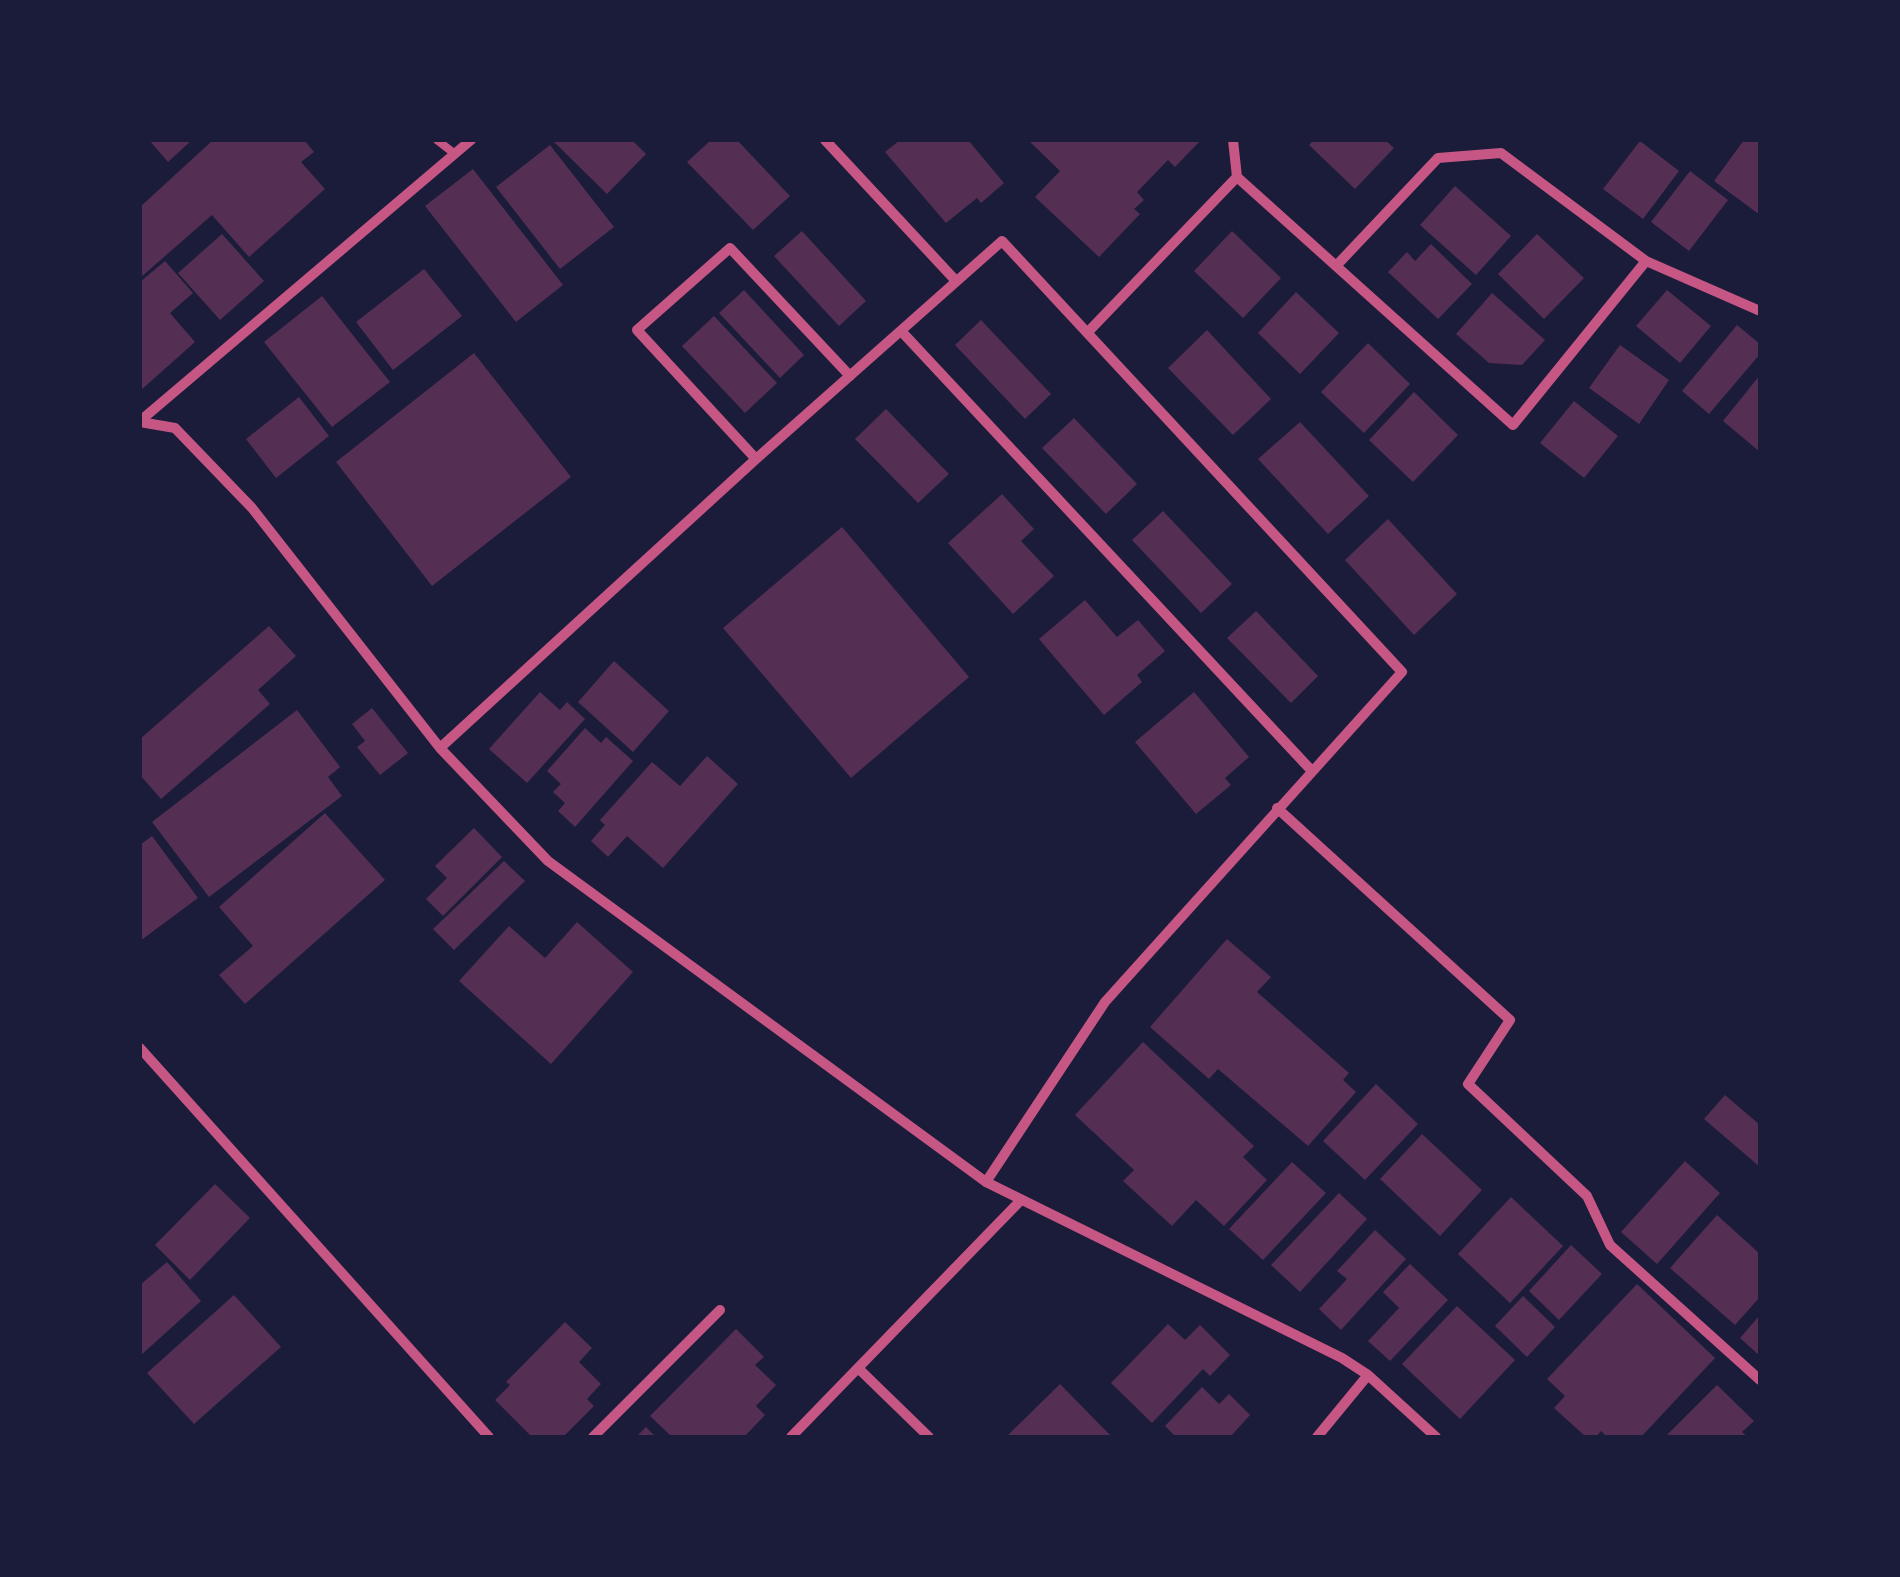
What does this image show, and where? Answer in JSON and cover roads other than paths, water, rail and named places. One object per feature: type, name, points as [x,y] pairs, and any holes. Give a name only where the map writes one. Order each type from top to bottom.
[{"type":"street","points":[[140,422],[472,140]]},
{"type":"street","points":[[825,140],[956,281]]},
{"type":"street","points":[[1232,140],[1236,178],[1513,425],[1646,260]]},
{"type":"street","points":[[1336,266],[1438,158],[1501,153],[1646,260],[1760,312]]},
{"type":"street","points":[[1088,332],[1236,178]]},
{"type":"street","points":[[440,748],[756,459],[1002,242],[1402,672],[1104,1002],[986,1182]]},
{"type":"street","points":[[756,459],[637,330],[730,248],[850,376]]},
{"type":"street","points":[[902,332],[1311,770]]},
{"type":"street","points":[[140,422],[174,428],[252,508],[440,748],[548,862],[986,1182],[1342,1358],[1436,1437]]},
{"type":"street","points":[[1277,808],[1510,1020],[1468,1084],[1587,1196],[1610,1245],[1760,1380]]},
{"type":"street","points":[[140,1048],[489,1437]]},
{"type":"street","points":[[791,1437],[1021,1200]]},
{"type":"street","points":[[593,1437],[720,1310]]},
{"type":"street","points":[[858,1368],[930,1437]]},
{"type":"street","points":[[1317,1437],[1368,1376]]},
{"type":"lane","points":[[437,140],[455,154]]}]
